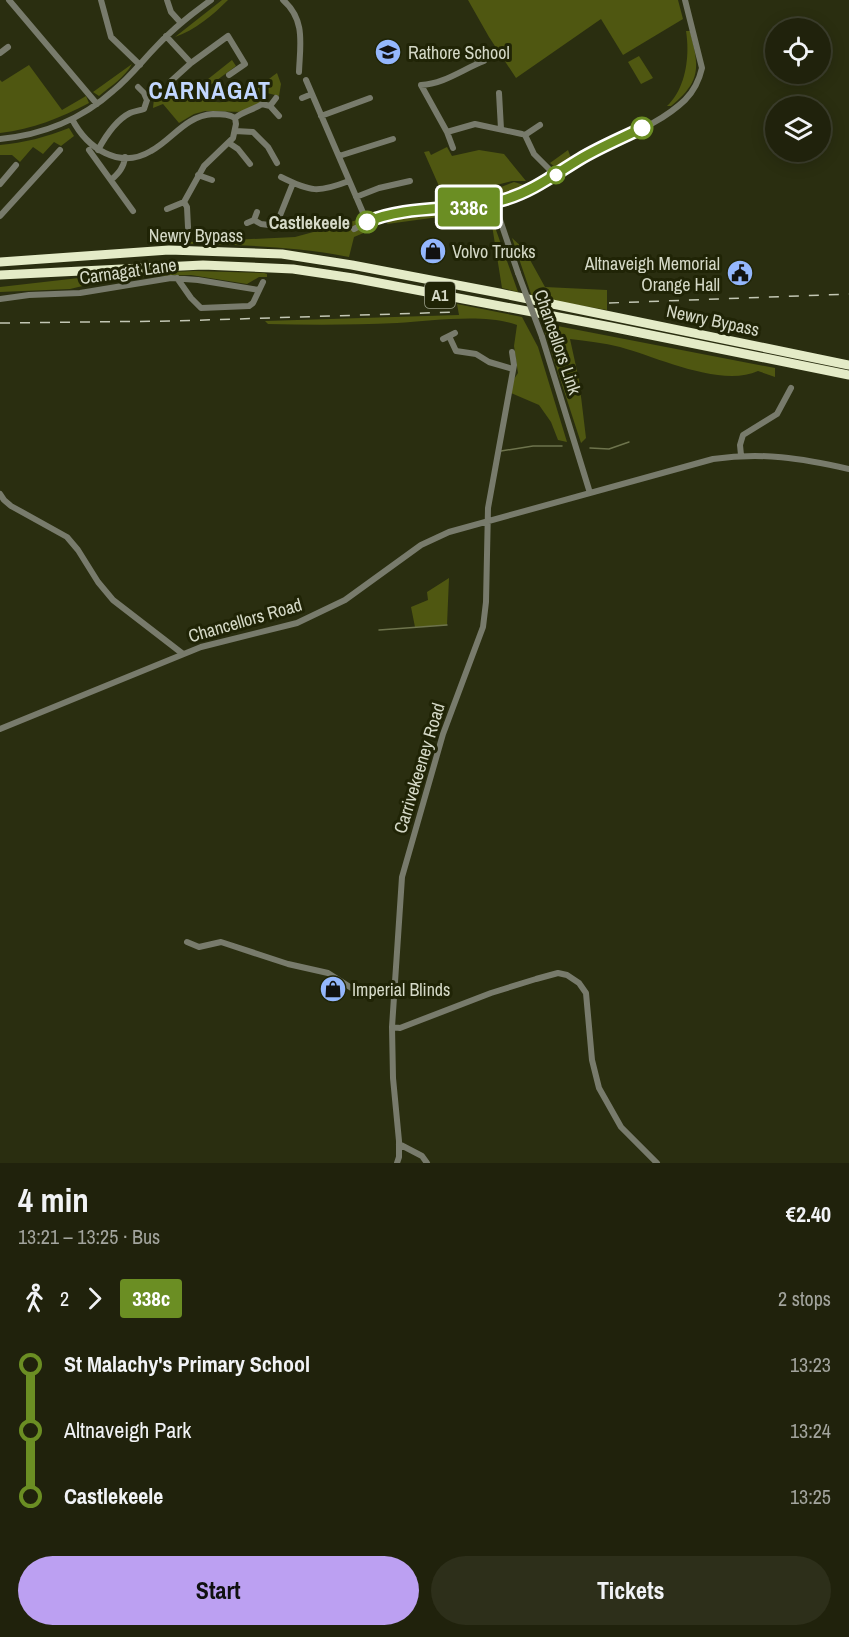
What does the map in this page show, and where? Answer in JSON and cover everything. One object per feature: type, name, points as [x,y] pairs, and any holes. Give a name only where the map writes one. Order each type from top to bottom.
[{"type":"highway","name":"Newry Bypass","points":[[0,262],[169,250],[282,254],[499,293],[849,365]]},
{"type":"highway","name":"Newry Bypass","points":[[0,275],[203,265],[293,269],[353,278],[611,327],[849,375]]},
{"type":"highway","points":[[0,280],[27,273]]},
{"type":"street","points":[[9,0],[98,104]]},
{"type":"street","points":[[101,0],[111,38],[140,64]]},
{"type":"street","points":[[166,0],[171,12],[181,23]]},
{"type":"street","points":[[0,139],[37,133],[72,119],[98,104],[113,92],[166,36],[211,0]]},
{"type":"street","points":[[283,0],[292,7],[300,28],[299,72]]},
{"type":"street","points":[[354,229],[367,222],[407,213],[494,202],[531,190],[582,158],[664,116],[693,92],[702,68],[685,0]]},
{"type":"street","points":[[181,85],[172,80],[235,30]]},
{"type":"street","points":[[166,36],[191,63]]},
{"type":"street","points":[[228,36],[245,64],[229,75]]},
{"type":"street","points":[[0,53],[8,47]]},
{"type":"street","points":[[413,85],[421,85],[458,74],[481,62],[471,49]]},
{"type":"street","points":[[306,80],[367,222]]},
{"type":"street","points":[[421,85],[447,132],[453,148]]},
{"type":"street","points":[[98,150],[104,139],[121,120],[129,113],[144,109],[147,100],[138,87]]},
{"type":"street","points":[[499,93],[501,129]]},
{"type":"street","points":[[302,98],[312,94]]},
{"type":"street","points":[[270,106],[276,98]]},
{"type":"street","points":[[321,116],[370,98]]},
{"type":"street","points":[[235,118],[262,104],[270,106],[279,116]]},
{"type":"street","points":[[72,119],[82,137],[98,150],[105,154],[125,157],[150,152],[195,117],[219,114],[231,115],[235,118]]},
{"type":"street","points":[[168,200],[169,208],[184,202],[189,197],[204,166],[229,143],[235,130],[235,118]]},
{"type":"street","points":[[447,132],[475,124],[525,135],[540,125]]},
{"type":"street","points":[[235,130],[253,132],[268,147],[277,163]]},
{"type":"street","points":[[525,135],[534,154],[555,175]]},
{"type":"street","points":[[339,156],[393,138]]},
{"type":"street","points":[[229,143],[238,149],[250,164]]},
{"type":"street","points":[[0,215],[60,150]]},
{"type":"street","points":[[89,150],[133,212]]},
{"type":"street","points":[[111,180],[119,173],[125,157]]},
{"type":"street","points":[[0,184],[16,165]]},
{"type":"street","points":[[198,175],[212,180]]},
{"type":"street","points":[[281,177],[313,190],[349,181]]},
{"type":"street","points":[[356,197],[379,188],[410,181]]},
{"type":"street","points":[[254,219],[261,224],[269,225],[279,218],[294,183]]},
{"type":"street","points":[[184,202],[187,207],[188,227]]},
{"type":"street","name":"Chancellors Link","points":[[494,202],[542,338],[590,493]]},
{"type":"street","points":[[247,224],[254,219],[257,212]]},
{"type":"street","points":[[177,278],[195,302],[204,308],[249,306],[253,303],[263,282]]},
{"type":"street","name":"Carnagat Lane","points":[[0,299],[29,295],[80,293],[136,282],[177,278],[198,279],[259,290]]},
{"type":"street","points":[[449,336],[456,351],[476,354],[489,362],[513,369]]},
{"type":"street","points":[[488,521],[490,494],[513,369],[512,352]]},
{"type":"street","points":[[741,455],[740,445],[743,435],[777,414],[791,388]]},
{"type":"street","name":"Chancellors Road","points":[[0,729],[183,654],[219,642],[297,623],[345,600],[431,539],[449,532],[690,464],[741,455],[785,456],[849,469]]},
{"type":"street","points":[[0,494],[11,506],[73,542],[112,600],[183,654]]},
{"type":"street","name":"Carrivekeeney Road","points":[[397,1163],[399,1144],[393,1078],[392,1027],[402,877],[442,734],[483,627],[486,602],[488,521]]},
{"type":"street","points":[[187,942],[199,946],[221,942],[288,964],[327,973],[364,996],[394,986]]},
{"type":"street","points":[[392,1027],[400,1028],[491,993],[536,979],[558,973],[567,975],[579,982],[586,993],[592,1060],[599,1088],[621,1127],[657,1163]]},
{"type":"street","points":[[399,1144],[422,1156],[427,1163]]},
{"type":"green space","points":[[222,0],[228,0],[203,22],[175,37]]},
{"type":"green space","points":[[468,0],[678,0],[683,19],[623,55],[601,19],[516,78]]},
{"type":"green space","points":[[686,31],[690,31],[693,43],[696,72],[688,89],[671,106],[667,106],[679,90],[685,71]]},
{"type":"green space","points":[[639,56],[653,78],[641,84],[628,62]]},
{"type":"green space","points":[[232,60],[236,66],[209,86],[204,101],[237,100],[277,73],[281,84],[279,96],[267,93],[257,105],[244,112],[205,111],[194,114],[179,123],[163,104],[153,108],[154,98],[173,85],[178,90],[182,87],[188,95]]},
{"type":"green space","points":[[132,64],[122,77],[99,96],[93,92]]},
{"type":"green space","points":[[29,65],[62,110],[86,96],[89,103],[46,122],[0,133],[0,80],[2,82]]},
{"type":"green space","points":[[69,128],[74,136],[61,146],[54,142],[43,154],[33,147],[20,162],[12,155],[0,155],[0,145],[35,139]]},
{"type":"green space","points":[[447,147],[452,156],[479,150],[504,154],[526,181],[512,181],[477,190],[468,195],[456,195],[451,200],[451,204],[380,213],[371,212],[446,202],[424,152],[429,151],[431,155]]},
{"type":"green space","points":[[568,150],[571,158],[555,167],[550,163]]},
{"type":"green space","points":[[514,182],[524,185],[522,189],[492,198],[491,191]]},
{"type":"green space","points":[[484,192],[490,199],[452,204],[453,200]]},
{"type":"green space","points":[[460,211],[461,214],[387,224],[394,218]]},
{"type":"green space","points":[[479,212],[490,213],[518,292],[502,288],[491,219]]},
{"type":"green space","points":[[361,219],[352,228],[353,232],[369,225],[378,227],[354,237],[349,257],[282,248],[169,243],[295,237]]},
{"type":"green space","points":[[512,238],[524,249],[545,287],[607,290],[607,310],[532,297]]},
{"type":"green space","points":[[195,271],[264,273],[267,277],[259,277],[247,284],[191,275],[151,276],[108,280],[70,289],[0,292],[0,287],[105,275]]},
{"type":"green space","points":[[457,304],[522,317],[538,347],[567,442],[558,440],[551,422],[539,405],[511,393],[512,382],[518,373],[514,346],[517,325],[490,319],[349,324],[268,324],[265,321],[459,315]]},
{"type":"green space","points":[[542,323],[775,368],[775,377],[758,371],[743,375],[708,374],[620,347],[570,339],[579,380],[586,438],[581,443]]},
{"type":"green space","points":[[449,578],[447,625],[415,627],[411,607],[428,600],[427,592]]},
{"type":"waterway","points":[[590,448],[609,449],[629,442]]},
{"type":"waterway","points":[[501,451],[533,446],[562,446]]},
{"type":"waterway","points":[[379,630],[447,625]]},
{"type":"railway","points":[[609,303],[849,294]]},
{"type":"railway","points":[[0,323],[173,321],[457,312]]},
{"type":"bus line","name":"338c","points":[[367,222],[372,219],[407,213],[484,205],[517,196],[531,190],[582,158],[642,128]]},
{"type":"place","name":"Rathore School","points":[[388,52]]},
{"type":"place","name":"Castlekeele","points":[[367,222]]},
{"type":"place","name":"Volvo Trucks","points":[[433,251]]},
{"type":"place","name":"Altnaveigh Memorial Orange Hall","points":[[740,273]]},
{"type":"place","name":"Imperial Blinds","points":[[333,989]]},
{"type":"district","name":"CARNAGAT","points":[[210,90]]}]
